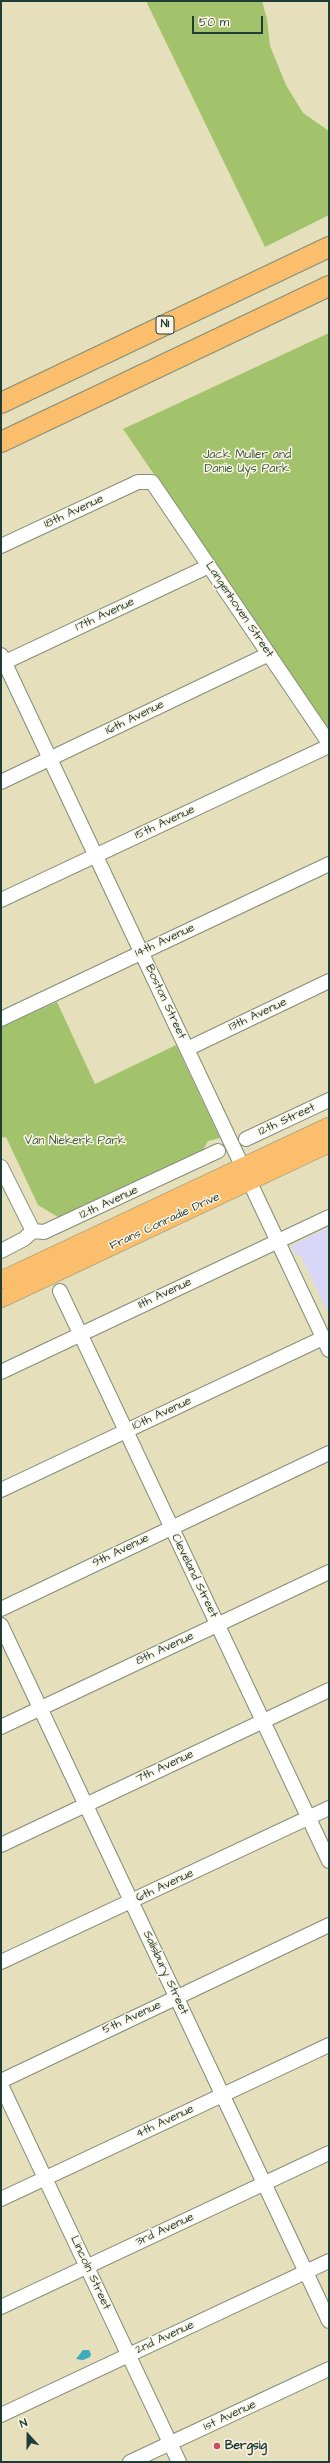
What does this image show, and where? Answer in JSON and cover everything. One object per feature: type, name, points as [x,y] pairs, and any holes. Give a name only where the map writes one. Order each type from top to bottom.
[{"type":"highway","name":"N1","points":[[1,403],[329,248]]},
{"type":"highway","points":[[1,442],[329,286]]},
{"type":"main road","name":"Frans Conradie Drive","points":[[1,1299],[247,1174],[329,1126]]},
{"type":"main road","name":"Frans Conradie Drive","points":[[1,1280],[247,1174],[329,1144]]},
{"type":"street","name":"18th Avenue","points":[[1,546],[138,482],[147,480]]},
{"type":"street","name":"Langenhoven Street","points":[[147,480],[156,485],[329,743]]},
{"type":"street","name":"17th Avenue","points":[[2,660],[209,566]]},
{"type":"street","name":"16th Avenue","points":[[1,782],[269,654]]},
{"type":"street","name":"Boston Street","points":[[2,660],[50,758],[326,1344]]},
{"type":"street","name":"15th Avenue","points":[[1,900],[329,746]]},
{"type":"street","name":"14th Avenue","points":[[1,1019],[329,864]]},
{"type":"street","name":"13th Avenue","points":[[187,1048],[329,981]]},
{"type":"street","name":"12th Street","points":[[246,1139],[329,1100]]},
{"type":"street","name":"12th Avenue","points":[[1,1251],[24,1239],[33,1231],[44,1232],[218,1151]]},
{"type":"street","points":[[1,1166],[33,1231]]},
{"type":"street","name":"11th Avenue","points":[[1,1372],[329,1217]]},
{"type":"street","name":"Cleveland Street","points":[[60,1291],[329,1861]]},
{"type":"street","name":"10th Avenue","points":[[1,1490],[126,1431],[326,1344]]},
{"type":"street","name":"9th Avenue","points":[[1,1609],[329,1453]]},
{"type":"street","name":"8th Avenue","points":[[1,1727],[329,1572]]},
{"type":"street","name":"Salisbury Street","points":[[1,1625],[177,1998],[224,2094],[329,2321]]},
{"type":"street","name":"7th Avenue","points":[[1,1845],[329,1690]]},
{"type":"street","name":"6th Avenue","points":[[1,1962],[329,1808]]},
{"type":"street","name":"5th Avenue","points":[[1,2081],[329,1925]]},
{"type":"street","name":"4th Avenue","points":[[1,2199],[329,2045]]},
{"type":"street","name":"Lincoln Street","points":[[1,2085],[179,2462]]},
{"type":"street","name":"3rd Avenue","points":[[1,2306],[329,2153]]},
{"type":"street","name":"2nd Avenue","points":[[1,2415],[329,2261]]},
{"type":"street","name":"1st Avenue","points":[[130,2462],[329,2369]]},
{"type":"shaded area","points":[[329,1227],[329,1315],[301,1256],[295,1254],[291,1246]]},
{"type":"green space","points":[[146,1],[262,1],[267,19],[270,46],[286,85],[303,113],[329,131],[329,215],[265,247]]},
{"type":"green space","name":"Jack Muller and Danie Uys Park","points":[[329,333],[329,730],[123,429]]},
{"type":"green space","name":"Van Niekerk Park","points":[[57,1002],[95,1084],[176,1045],[220,1138],[208,1141],[203,1150],[58,1217],[38,1205],[6,1137],[1,1138],[1,1027]]},
{"type":"water","points":[[83,2350],[89,2350],[91,2354],[90,2357],[83,2360],[76,2359]]},
{"type":"place","name":"Bergsig","points":[[217,2446]]}]
